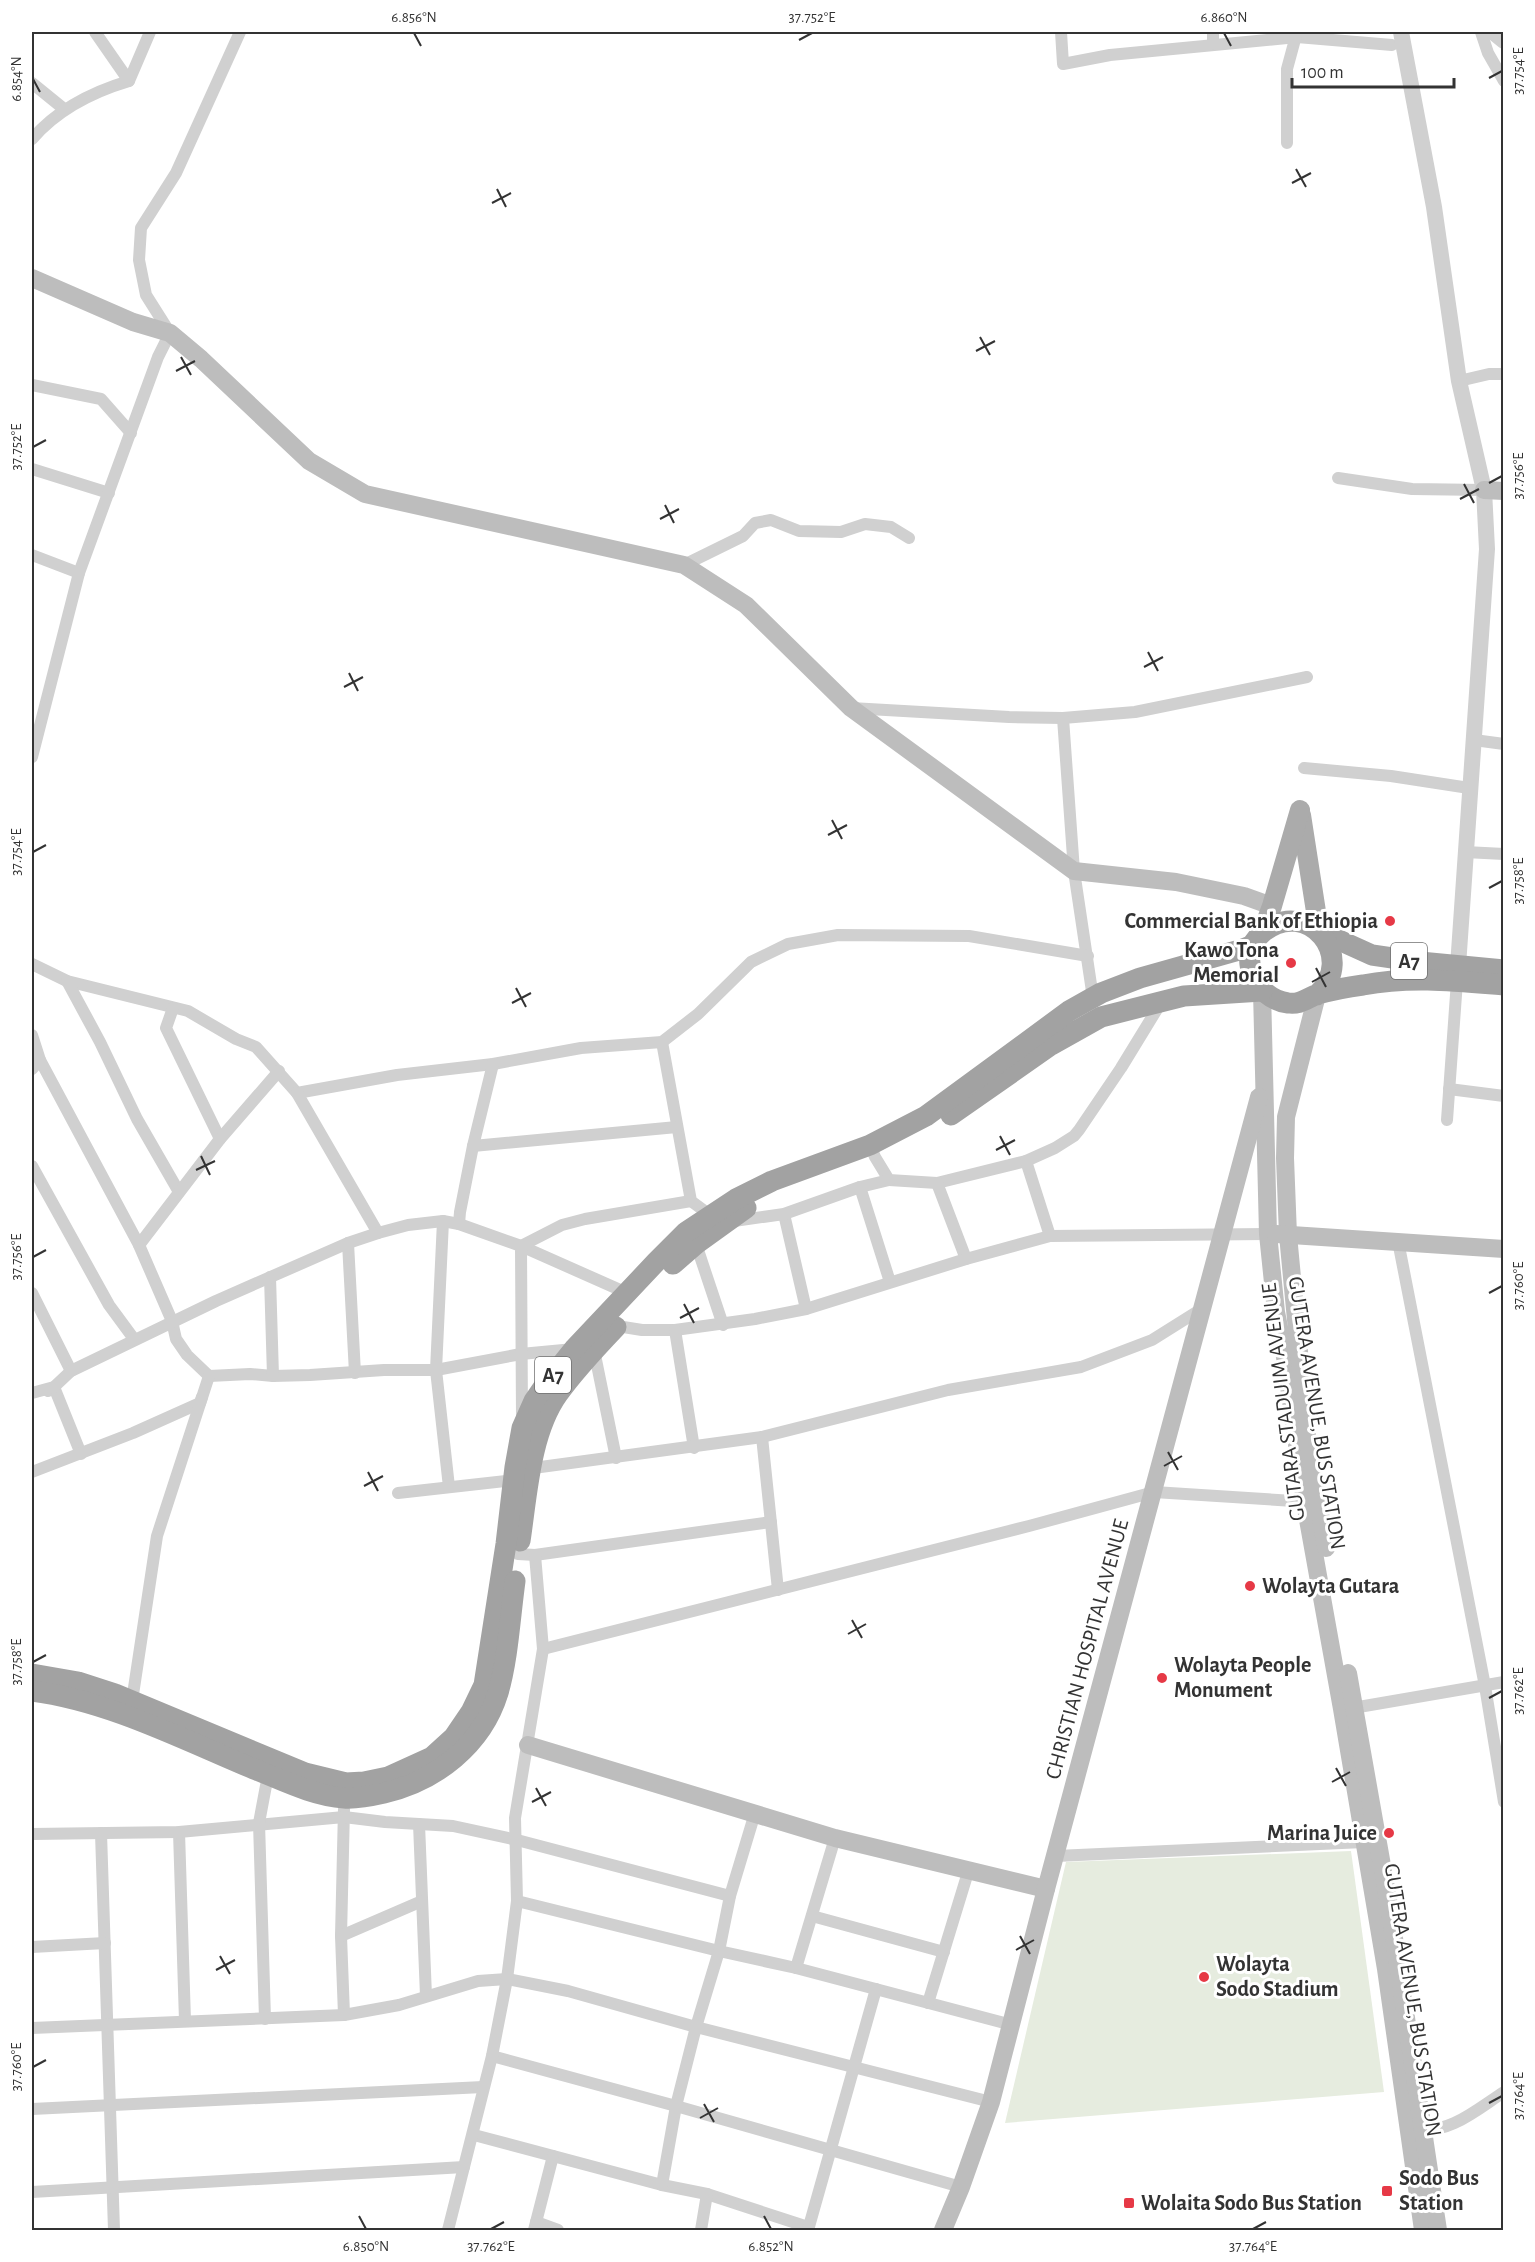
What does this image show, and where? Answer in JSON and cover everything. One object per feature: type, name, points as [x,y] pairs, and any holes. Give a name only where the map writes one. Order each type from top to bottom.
[{"type":"highway","name":"A7","points":[[611,1321],[627,1293],[686,1232],[746,1208],[872,1151],[926,1116],[1069,1011],[1140,978],[1243,949],[1274,925],[1294,922],[1311,925],[1319,931],[1372,955],[1503,985]]},
{"type":"highway","points":[[1317,995],[1325,987],[1331,968],[1327,941],[1319,931]]},
{"type":"highway","points":[[1257,939],[1250,967],[1262,991]]},
{"type":"highway","name":"A7","points":[[872,1151],[903,1144],[953,1114],[1052,1046],[1101,1017],[1184,996],[1262,991],[1277,1001],[1290,1004],[1303,1002],[1317,995],[1363,985],[1503,970]]},
{"type":"highway","name":"A7","points":[[345,1799],[364,1782],[388,1777],[432,1757],[454,1737],[471,1712],[484,1685],[520,1472],[522,1428],[534,1401],[545,1385],[696,1244],[718,1218]]},
{"type":"highway","name":"A7","points":[[32,1692],[61,1695],[103,1707],[304,1788],[345,1799],[369,1797],[418,1783],[453,1760],[472,1742],[489,1716],[498,1693],[527,1555],[520,1472],[557,1395],[584,1350]]},
{"type":"highway","name":"A7","points":[[32,1674],[78,1682],[132,1701],[295,1769],[345,1799]]},
{"type":"main road","points":[[32,278],[133,322],[170,333],[201,359],[309,461],[365,494],[684,565],[746,605],[851,708],[1074,871],[1176,882],[1244,896],[1272,906]]},
{"type":"main road","points":[[1484,490],[1503,491]]},
{"type":"main road","points":[[1257,939],[1272,906],[1300,810],[1319,931]]},
{"type":"main road","name":"GUTERA AVENUE, BUS STATION","points":[[1262,991],[1268,1234],[1276,1312],[1311,1502]]},
{"type":"main road","name":"GUTARA STADUIM AVENUE","points":[[1317,995],[1286,1117],[1285,1158],[1288,1235],[1311,1502],[1349,1709],[1389,1905],[1415,2130],[1438,2230]]},
{"type":"main road","name":"CHRISTIAN HOSPITAL AVENUE","points":[[943,2230],[991,2102],[1046,1889],[1265,1076]]},
{"type":"main road","points":[[1268,1234],[1503,1249]]},
{"type":"main road","name":"GUTERA AVENUE, BUS STATION","points":[[1349,1709],[1364,1842],[1415,2130],[1423,2230]]},
{"type":"main road","points":[[528,1745],[835,1838],[1046,1889]]},
{"type":"street","points":[[95,32],[129,81]]},
{"type":"street","points":[[129,81],[150,32]]},
{"type":"street","points":[[32,757],[79,573],[158,357],[170,333],[146,295],[139,260],[141,228],[176,173],[240,32]]},
{"type":"street","points":[[1061,32],[1063,64],[1213,38],[1297,34],[1397,38],[1434,207],[1459,381],[1484,490],[1486,549],[1447,1120]]},
{"type":"street","points":[[1482,32],[1488,53],[1503,81]]},
{"type":"street","points":[[1492,32],[1503,41]]},
{"type":"street","points":[[1287,143],[1287,69],[1297,34]]},
{"type":"street","points":[[32,139],[64,110],[101,89],[129,81]]},
{"type":"street","points":[[32,82],[64,110]]},
{"type":"street","points":[[1459,381],[1489,374],[1503,374]]},
{"type":"street","points":[[32,385],[101,399],[131,433]]},
{"type":"street","points":[[32,469],[109,493]]},
{"type":"street","points":[[1338,478],[1412,489],[1484,490]]},
{"type":"street","points":[[684,565],[743,536],[755,523],[771,520],[799,531],[841,532],[866,524],[891,526],[909,538]]},
{"type":"street","points":[[32,555],[79,573]]},
{"type":"street","points":[[851,708],[1063,718],[1135,712],[1307,677]]},
{"type":"street","points":[[1063,718],[1074,871],[1094,998]]},
{"type":"street","points":[[1474,740],[1503,744]]},
{"type":"street","points":[[1304,768],[1391,776],[1469,788]]},
{"type":"street","points":[[1465,852],[1503,854]]},
{"type":"street","points":[[297,1093],[397,1075],[493,1064],[581,1048],[662,1042],[698,1014],[751,962],[788,944],[838,935],[969,936],[1088,956]]},
{"type":"street","points":[[32,964],[67,981],[188,1011],[236,1039],[256,1047],[297,1093],[378,1233]]},
{"type":"street","points":[[67,981],[100,1042],[137,1119],[179,1191]]},
{"type":"street","points":[[521,1246],[562,1225],[691,1201],[718,1218],[784,1214],[860,1187],[889,1180],[937,1183],[1026,1161],[1074,1136],[1121,1068],[1163,1000]]},
{"type":"street","points":[[173,1008],[166,1028],[220,1139]]},
{"type":"street","points":[[32,1035],[36,1064],[139,1245],[172,1321],[176,1339],[187,1355],[209,1376],[436,1370],[521,1354],[584,1350],[616,1458]]},
{"type":"street","points":[[662,1042],[691,1201]]},
{"type":"street","points":[[459,1224],[473,1146],[493,1064]]},
{"type":"street","points":[[139,1245],[220,1139],[279,1071]]},
{"type":"street","points":[[1449,1089],[1503,1096]]},
{"type":"street","points":[[473,1146],[677,1127]]},
{"type":"street","points":[[872,1151],[889,1180]]},
{"type":"street","points":[[1026,1161],[1050,1236]]},
{"type":"street","points":[[32,1166],[109,1305],[134,1339]]},
{"type":"street","points":[[937,1183],[966,1259]]},
{"type":"street","points":[[860,1187],[890,1282]]},
{"type":"street","points":[[784,1214],[806,1309]]},
{"type":"street","points":[[443,1221],[436,1370],[449,1487]]},
{"type":"street","points":[[32,1401],[54,1387],[71,1371],[172,1321],[348,1243],[408,1225],[443,1221],[459,1224],[521,1246],[627,1293]]},
{"type":"street","points":[[611,1321],[642,1330],[675,1330],[806,1309],[966,1259],[1050,1236],[1268,1234]]},
{"type":"street","points":[[1398,1241],[1485,1686],[1503,1802]]},
{"type":"street","points":[[348,1243],[355,1372]]},
{"type":"street","points":[[696,1244],[723,1324]]},
{"type":"street","points":[[521,1246],[522,1428]]},
{"type":"street","points":[[270,1277],[273,1376]]},
{"type":"street","points":[[33,1302],[71,1371]]},
{"type":"street","points":[[398,1493],[449,1487],[520,1472],[762,1437],[948,1390],[1081,1367],[1152,1340],[1203,1308]]},
{"type":"street","points":[[675,1330],[694,1448]]},
{"type":"street","points":[[32,1472],[81,1454],[200,1403],[209,1376]]},
{"type":"street","points":[[132,1701],[157,1536],[209,1376]]},
{"type":"street","points":[[32,1393],[54,1387]]},
{"type":"street","points":[[54,1387],[81,1454]]},
{"type":"street","points":[[762,1437],[778,1590]]},
{"type":"street","points":[[543,1649],[1029,1526],[1154,1492],[1311,1502]]},
{"type":"street","points":[[448,2230],[474,2135],[483,2087],[492,2056],[507,1979],[517,1901],[515,1818],[543,1649],[527,1555],[771,1522]]},
{"type":"street","points":[[1349,1709],[1503,1682]]},
{"type":"street","points":[[265,2019],[259,1823],[268,1774]]},
{"type":"street","points":[[344,2015],[341,1936],[345,1799]]},
{"type":"street","points":[[32,1834],[179,1832],[259,1823],[345,1799],[419,1824],[453,1826],[517,1840],[730,1896]]},
{"type":"street","points":[[662,2185],[676,2106],[696,2027],[719,1952],[730,1896],[755,1813]]},
{"type":"street","points":[[419,1824],[426,1996]]},
{"type":"street","points":[[179,1832],[185,2021]]},
{"type":"street","points":[[100,1833],[109,2024],[114,2230]]},
{"type":"street","points":[[796,1968],[835,1838]]},
{"type":"street","points":[[1056,1856],[1364,1842]]},
{"type":"street","points":[[928,2003],[969,1869]]},
{"type":"street","points":[[341,1936],[422,1901]]},
{"type":"street","points":[[517,1901],[719,1952],[796,1968],[1012,2025]]},
{"type":"street","points":[[812,1916],[944,1952]]},
{"type":"street","points":[[32,1947],[105,1942]]},
{"type":"street","points":[[32,2028],[344,2015],[399,2005],[478,1981],[507,1979],[568,1991],[696,2027],[991,2102]]},
{"type":"street","points":[[474,2135],[662,2185],[707,2194],[808,2229],[876,1989]]},
{"type":"street","points":[[492,2056],[961,2187]]},
{"type":"street","points":[[32,2109],[483,2087]]},
{"type":"street","points":[[1415,2130],[1454,2125],[1503,2092]]},
{"type":"street","points":[[553,2156],[535,2226],[558,2230]]},
{"type":"street","points":[[32,2192],[464,2168]]},
{"type":"street","points":[[700,2230],[707,2194]]},
{"type":"shaded area","name":"Wolayta Sodo Stadium","points":[[1351,1851],[1384,2092],[1005,2123],[1066,1862]]},
{"type":"place","name":"Commercial Bank of Ethiopia","points":[[1390,921]]},
{"type":"place","name":"Kawo Tona Memorial","points":[[1291,963]]},
{"type":"place","name":"Wolayta Gutara","points":[[1250,1586]]},
{"type":"place","name":"Wolayta People Monument","points":[[1162,1678]]},
{"type":"place","name":"Marina Juice","points":[[1389,1833]]},
{"type":"place","name":"Wolayta Sodo Stadium","points":[[1204,1977]]},
{"type":"place","name":"Sodo Bus Station","points":[[1387,2191]]},
{"type":"place","name":"Wolaita Sodo Bus Station","points":[[1129,2203]]}]
